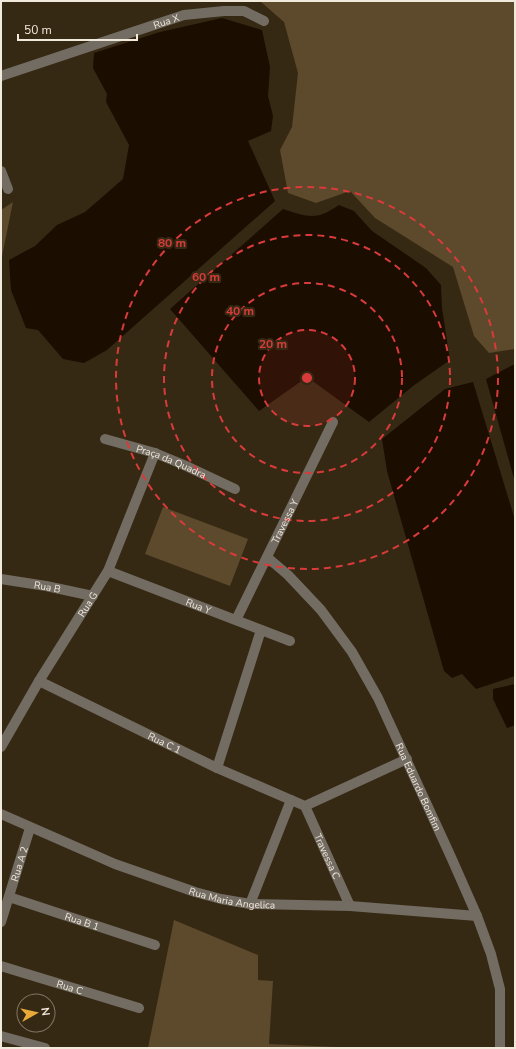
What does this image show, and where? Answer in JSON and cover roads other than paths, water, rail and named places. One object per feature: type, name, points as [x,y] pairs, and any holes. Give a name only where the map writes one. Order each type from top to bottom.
[{"type":"street","name":"Rua X","points":[[1,76],[184,15],[224,11],[244,12],[264,21]]},
{"type":"street","points":[[1,171],[8,189]]},
{"type":"street","name":"Travessa Y","points":[[236,620],[268,558],[333,422]]},
{"type":"street","name":"Praça da Quadra","points":[[105,439],[155,453],[235,489]]},
{"type":"street","name":"Rua G","points":[[1,747],[39,681],[108,571],[155,453]]},
{"type":"street","name":"Rua Eduardo Bomfim","points":[[268,558],[288,575],[321,610],[352,652],[378,698],[477,916],[491,954],[500,989],[500,1048]]},
{"type":"street","name":"Rua Y","points":[[108,571],[290,641]]},
{"type":"street","name":"Rua B","points":[[1,579],[46,586],[93,596]]},
{"type":"street","points":[[217,768],[261,630]]},
{"type":"street","name":"Rua C 1","points":[[39,681],[217,768],[305,806]]},
{"type":"street","points":[[305,806],[407,760]]},
{"type":"street","points":[[250,904],[292,800]]},
{"type":"street","name":"Travessa C","points":[[305,806],[350,906]]},
{"type":"street","name":"Rua Maria Angelica","points":[[1,814],[30,828],[116,864],[195,892],[250,904],[350,906],[477,916]]},
{"type":"street","name":"Rua A 2","points":[[1,922],[30,828]]},
{"type":"street","name":"Rua B 1","points":[[9,897],[155,945]]},
{"type":"street","name":"Rua C","points":[[1,966],[140,1008]]},
{"type":"street","points":[[1,1036],[45,1048]]}]
